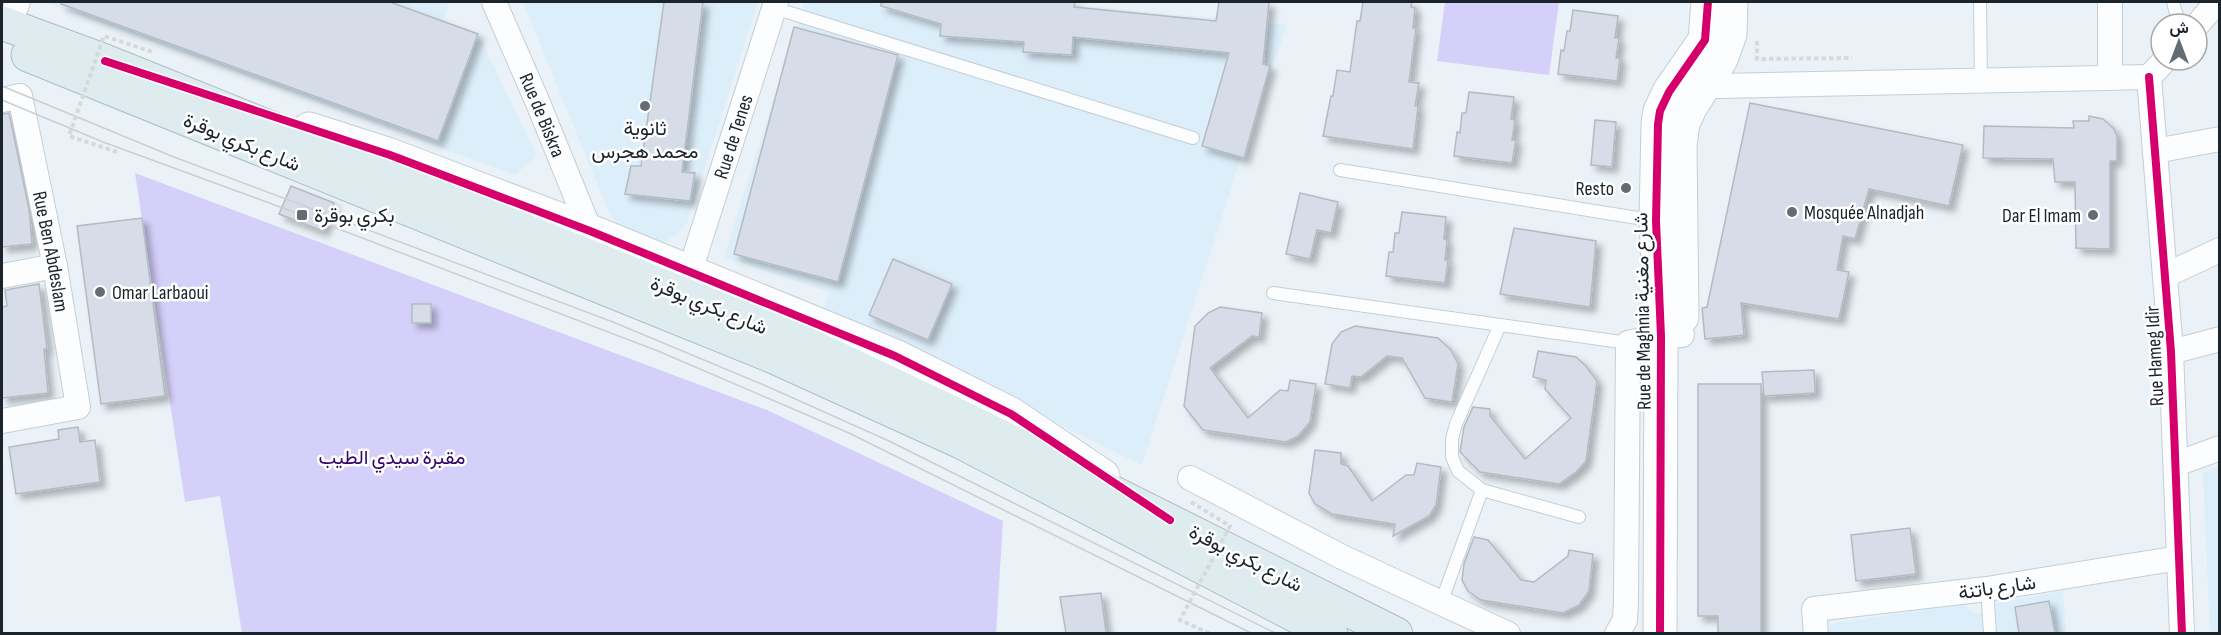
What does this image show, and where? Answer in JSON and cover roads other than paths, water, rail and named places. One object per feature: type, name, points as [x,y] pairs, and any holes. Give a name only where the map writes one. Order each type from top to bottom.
[{"type":"highway","name":"شارع بكري بوقرة","points":[[7,24],[105,61],[807,344],[974,423],[1180,511],[1396,633]]},
{"type":"highway","name":"شارع بكري بوقرة","points":[[7,24],[774,357],[961,442],[1331,633]]},
{"type":"street","name":"Rue de Biskra","points":[[494,2],[590,231]]},
{"type":"street","name":"Rue de Maghnia شارع مغنية","points":[[1696,76],[1705,40],[1708,2]]},
{"type":"street","name":"Rue de Maghnia شارع مغنية","points":[[1681,633],[1669,223],[1660,111],[1669,92],[1721,59],[1730,34],[1731,2]]},
{"type":"street","points":[[2110,2],[2110,78]]},
{"type":"street","name":"Rue de Tenes","points":[[690,271],[775,5]]},
{"type":"street","points":[[105,61],[390,155],[590,231],[895,356],[1011,414],[1180,511]]},
{"type":"street","points":[[1696,76],[1718,86],[2110,78],[2149,71]]},
{"type":"street","name":"Rue Hameg Idir","points":[[2157,72],[2155,151],[2171,352],[2182,633]]},
{"type":"street","name":"Rue Ben Abdeslam","points":[[2,421],[78,407],[55,266],[11,98]]},
{"type":"street","points":[[2155,151],[2220,139]]},
{"type":"street","points":[[2166,275],[2220,250]]},
{"type":"street","points":[[2,276],[55,266]]},
{"type":"street","points":[[1617,633],[1625,620],[1626,601],[1628,344],[1671,335]]},
{"type":"street","name":"Rue de Maghnia شارع مغنية","points":[[1660,633],[1671,335]]},
{"type":"street","points":[[2171,352],[2220,339]]},
{"type":"street","points":[[2176,464],[2220,448]]},
{"type":"street","points":[[1190,478],[1342,556],[1508,633]]},
{"type":"street","name":"شارع باتنة","points":[[1816,633],[1814,609],[1987,589],[2179,558]]},
{"type":"lane","points":[[1980,2],[1981,81]]},
{"type":"lane","points":[[775,5],[1193,138]]},
{"type":"lane","points":[[1340,170],[1669,223]]},
{"type":"lane","points":[[1273,293],[1628,344]]},
{"type":"lane","points":[[1500,325],[1452,439],[1452,457],[1458,471],[1482,490],[1580,517]]},
{"type":"lane","points":[[1441,603],[1482,490]]},
{"type":"lane","points":[[1987,589],[1990,633]]},
{"type":"tram line","points":[[2,86],[174,157],[613,322],[764,385],[889,441],[1277,634]]},
{"type":"tram line","points":[[2,100],[103,142],[302,215],[658,351],[849,433],[1253,634]]},
{"type":"place","name":"ثانوية محمد هجرس","points":[[645,106]]},
{"type":"place","name":"Resto","points":[[1626,188]]},
{"type":"place","name":"Mosquée Alnadjah","points":[[1792,212]]},
{"type":"place","name":"بكري بوقرة","points":[[302,215]]},
{"type":"place","name":"Dar El Imam","points":[[2093,215]]},
{"type":"place","name":"Omar Larbaoui","points":[[100,292]]},
{"type":"park label","name":"مقبرة سيدي الطيب","points":[[392,457]]}]
